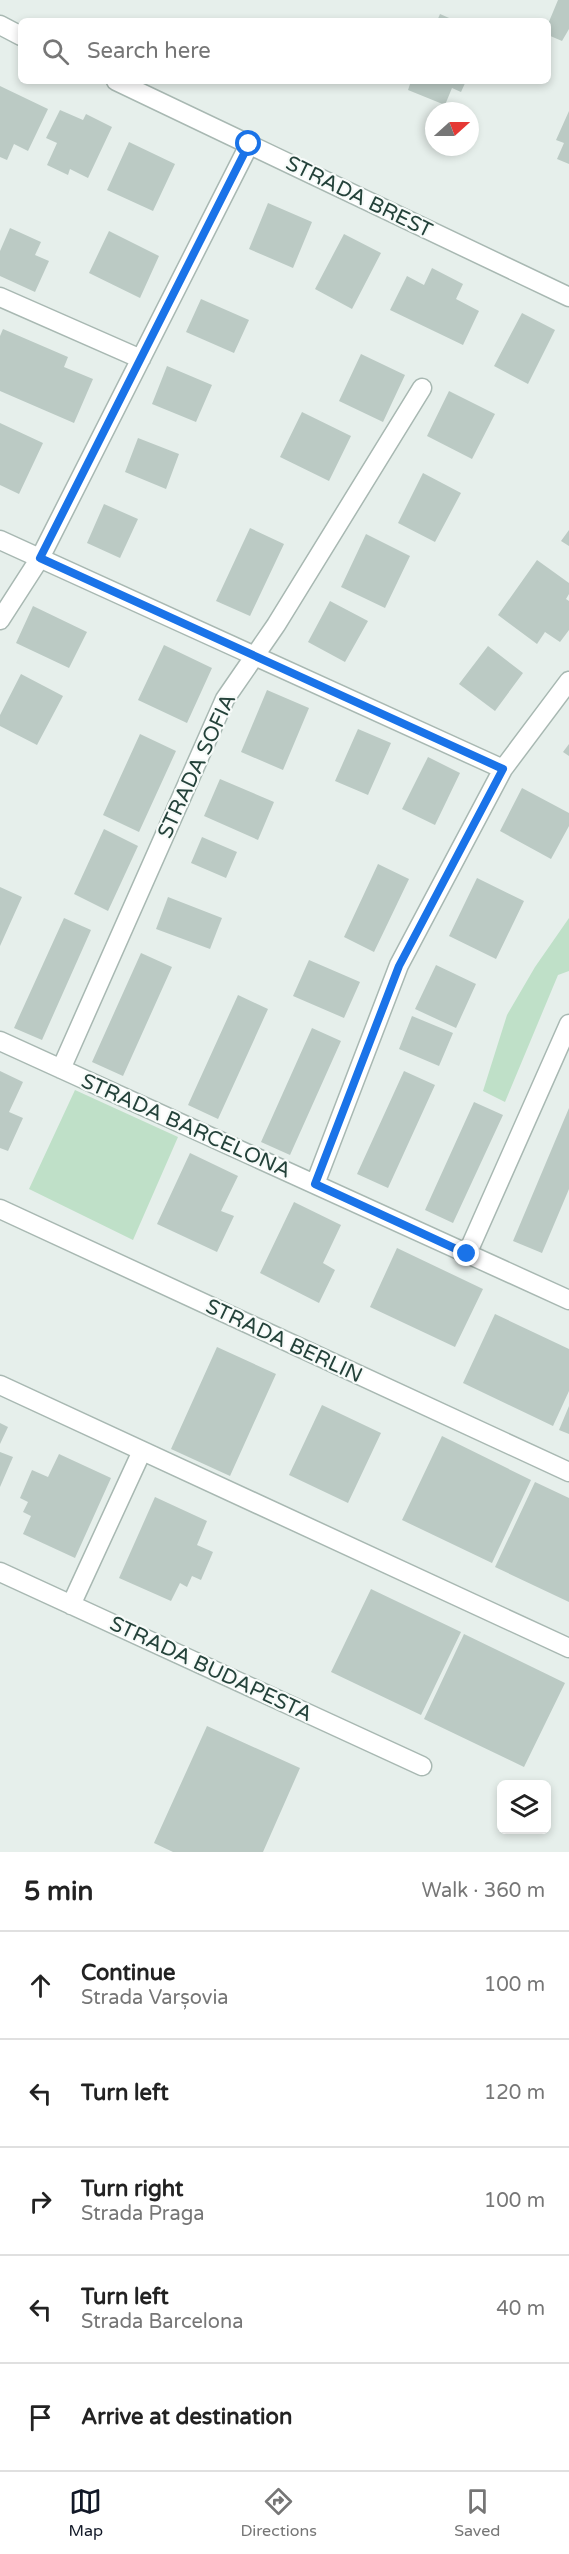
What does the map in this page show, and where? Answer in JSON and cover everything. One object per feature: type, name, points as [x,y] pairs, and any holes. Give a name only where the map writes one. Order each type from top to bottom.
[{"type":"street","points":[[0,26],[18,35]]},
{"type":"street","name":"STRADA BREST","points":[[122,84],[569,297]]},
{"type":"street","points":[[0,621],[40,558],[249,144]]},
{"type":"street","points":[[0,297],[141,359]]},
{"type":"street","name":"STRADA SOFIA","points":[[61,1069],[225,699],[276,626],[422,388]]},
{"type":"street","points":[[0,540],[503,769]]},
{"type":"street","points":[[315,1184],[399,966],[503,769],[569,681]]},
{"type":"street","points":[[467,1254],[569,1024]]},
{"type":"street","name":"STRADA BARCELONA","points":[[0,1041],[569,1300]]},
{"type":"street","name":"STRADA BERLIN","points":[[0,1209],[569,1472]]},
{"type":"street","points":[[0,1385],[569,1648]]},
{"type":"street","points":[[71,1605],[142,1451]]},
{"type":"street","name":"STRADA BUDAPESTA","points":[[0,1572],[422,1766]]},
{"type":"green space","points":[[569,918],[569,971],[558,975],[505,1102],[483,1091],[507,1015],[535,967]]},
{"type":"green space","points":[[75,1090],[178,1137],[133,1240],[29,1189]]},
{"type":"building","points":[[558,0],[569,0],[569,29],[562,41],[551,36],[550,18]]},
{"type":"building","points":[[410,84],[465,84],[461,92],[452,88],[446,102],[438,102],[408,90]]},
{"type":"building","points":[[0,86],[48,109],[28,151],[14,144],[7,160],[0,157]]},
{"type":"building","points":[[60,110],[83,120],[86,114],[112,127],[88,178],[70,169],[68,175],[47,165],[57,143],[46,138]]},
{"type":"building","points":[[569,111],[569,164],[557,159],[564,143],[556,140]]},
{"type":"building","points":[[129,142],[175,164],[153,211],[107,190]]},
{"type":"building","points":[[268,203],[312,222],[293,268],[249,249]]},
{"type":"building","points":[[10,228],[41,242],[35,255],[49,261],[35,292],[0,276],[0,251]]},
{"type":"building","points":[[109,231],[159,256],[140,298],[89,273]]},
{"type":"building","points":[[344,234],[381,253],[352,309],[315,289]]},
{"type":"building","points":[[432,268],[463,284],[456,299],[479,311],[463,345],[390,310],[407,276],[424,285]]},
{"type":"building","points":[[201,299],[249,320],[234,353],[186,332]]},
{"type":"building","points":[[522,313],[555,330],[528,384],[494,366]]},
{"type":"building","points":[[3,329],[68,357],[64,367],[93,379],[74,423],[0,391],[0,336]]},
{"type":"building","points":[[361,354],[405,375],[383,422],[339,401]]},
{"type":"building","points":[[167,366],[212,385],[196,422],[152,404]]},
{"type":"building","points":[[449,391],[495,414],[472,459],[427,436]]},
{"type":"building","points":[[302,412],[351,436],[329,481],[280,457]]},
{"type":"building","points":[[0,423],[43,443],[19,494],[0,485]]},
{"type":"building","points":[[138,438],[179,454],[166,489],[125,472]]},
{"type":"building","points":[[423,473],[461,493],[435,542],[398,523]]},
{"type":"building","points":[[104,504],[138,519],[120,558],[87,543]]},
{"type":"building","points":[[250,528],[284,544],[250,616],[216,601]]},
{"type":"building","points":[[569,530],[569,546],[561,541]]},
{"type":"building","points":[[366,534],[410,556],[385,608],[341,587]]},
{"type":"building","points":[[537,560],[569,583],[569,594],[566,599],[569,601],[569,630],[560,642],[545,632],[537,644],[498,615]]},
{"type":"building","points":[[330,601],[368,621],[345,662],[308,642]]},
{"type":"building","points":[[33,606],[87,632],[69,668],[16,643]]},
{"type":"building","points":[[164,645],[212,668],[187,723],[138,700]]},
{"type":"building","points":[[488,646],[523,673],[495,711],[459,684]]},
{"type":"building","points":[[21,674],[63,696],[37,745],[0,726],[0,715]]},
{"type":"building","points":[[267,690],[309,708],[283,770],[241,752]]},
{"type":"building","points":[[358,729],[391,743],[368,795],[335,781]]},
{"type":"building","points":[[140,734],[176,751],[139,832],[103,815]]},
{"type":"building","points":[[569,744],[569,756],[563,752]]},
{"type":"building","points":[[428,757],[460,773],[435,825],[402,809]]},
{"type":"building","points":[[220,779],[274,802],[258,840],[204,816]]},
{"type":"building","points":[[522,788],[569,813],[569,826],[551,859],[500,831]]},
{"type":"building","points":[[104,829],[138,846],[108,911],[74,894]]},
{"type":"building","points":[[202,837],[237,852],[226,878],[191,863]]},
{"type":"building","points":[[378,864],[409,879],[374,952],[344,937]]},
{"type":"building","points":[[477,878],[524,901],[496,959],[449,936]]},
{"type":"building","points":[[0,887],[22,897],[0,946]]},
{"type":"building","points":[[168,897],[222,918],[210,949],[156,929]]},
{"type":"building","points":[[64,918],[91,930],[42,1040],[14,1028]]},
{"type":"building","points":[[141,953],[172,967],[123,1076],[92,1062]]},
{"type":"building","points":[[309,960],[360,982],[344,1018],[293,996]]},
{"type":"building","points":[[436,965],[476,984],[456,1028],[415,1009]]},
{"type":"building","points":[[238,995],[268,1009],[218,1119],[188,1105]]},
{"type":"building","points":[[412,1016],[453,1033],[439,1066],[399,1049]]},
{"type":"building","points":[[312,1028],[341,1041],[290,1155],[261,1142]]},
{"type":"building","points":[[0,1071],[23,1082],[9,1112],[23,1118],[8,1151],[0,1148]]},
{"type":"building","points":[[404,1071],[435,1085],[388,1188],[357,1174]]},
{"type":"building","points":[[474,1102],[503,1115],[453,1223],[425,1210]]},
{"type":"building","points":[[569,1108],[569,1189],[542,1253],[513,1241]]},
{"type":"building","points":[[190,1153],[238,1176],[221,1211],[234,1216],[217,1252],[157,1224]]},
{"type":"building","points":[[294,1202],[341,1225],[323,1263],[335,1270],[319,1303],[260,1273]]},
{"type":"building","points":[[397,1248],[483,1289],[455,1347],[370,1307]]},
{"type":"building","points":[[495,1314],[569,1349],[569,1391],[553,1426],[463,1383]]},
{"type":"building","points":[[217,1347],[276,1374],[230,1476],[171,1449]]},
{"type":"building","points":[[322,1405],[381,1433],[348,1503],[289,1475]]},
{"type":"building","points":[[569,1406],[569,1434],[559,1430]]},
{"type":"building","points":[[0,1423],[8,1427],[0,1444]]},
{"type":"building","points":[[442,1436],[531,1480],[492,1563],[402,1520]]},
{"type":"building","points":[[0,1452],[13,1457],[0,1487]]},
{"type":"building","points":[[59,1454],[111,1478],[75,1558],[23,1534],[31,1516],[23,1512],[28,1502],[20,1498],[32,1470],[48,1477]]},
{"type":"building","points":[[535,1482],[569,1498],[569,1602],[495,1567]]},
{"type":"building","points":[[155,1497],[207,1521],[197,1545],[213,1552],[201,1580],[192,1576],[187,1587],[180,1583],[171,1601],[119,1578]]},
{"type":"building","points":[[371,1589],[461,1632],[421,1715],[331,1672]]},
{"type":"building","points":[[464,1634],[565,1683],[524,1767],[424,1719]]},
{"type":"building","points":[[207,1726],[300,1768],[263,1852],[173,1852],[154,1843]]},
{"type":"route","points":[[249,144],[40,558],[503,769],[399,966],[315,1184],[467,1254]]}]
